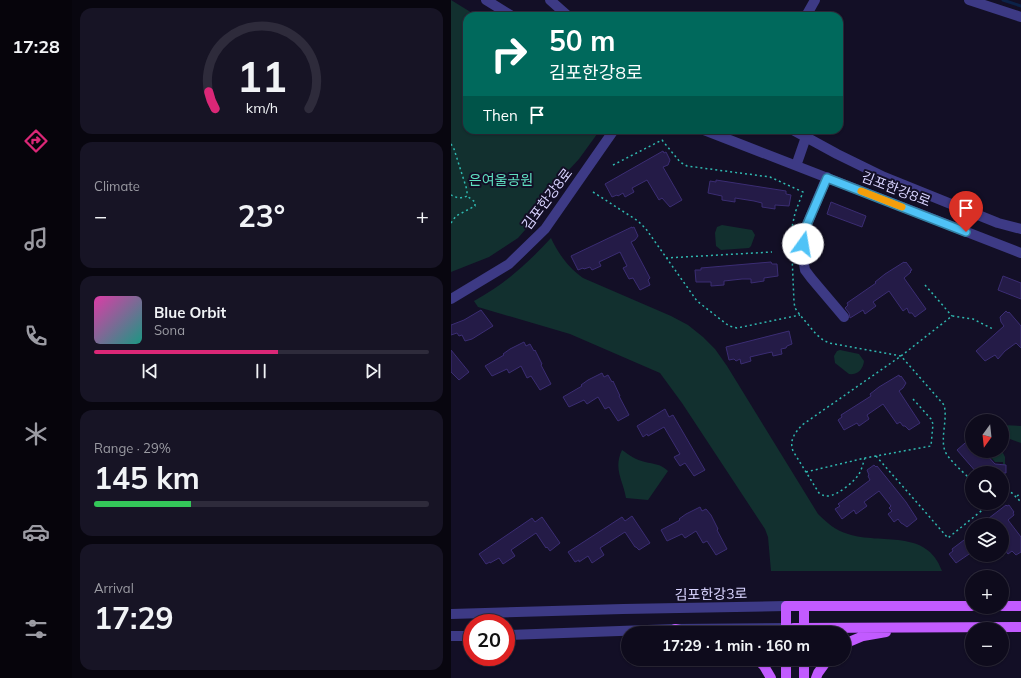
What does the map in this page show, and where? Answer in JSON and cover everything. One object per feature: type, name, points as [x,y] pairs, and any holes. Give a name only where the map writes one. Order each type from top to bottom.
[{"type":"main road","points":[[786,606],[794,626]]},
{"type":"main road","name":"김포한강3로","points":[[786,606],[965,606]]},
{"type":"main road","points":[[1009,606],[1021,606]]},
{"type":"main road","points":[[797,626],[804,607]]},
{"type":"main road","points":[[851,641],[863,636],[920,627]]},
{"type":"main road","points":[[851,629],[1021,627]]},
{"type":"main road","points":[[764,666],[771,678]]},
{"type":"main road","points":[[786,666],[786,678]]},
{"type":"main road","points":[[804,666],[804,678]]},
{"type":"main road","points":[[816,678],[823,666]]},
{"type":"street","points":[[486,0],[506,12]]},
{"type":"street","points":[[550,0],[564,12]]},
{"type":"street","points":[[808,12],[815,0]]},
{"type":"street","points":[[969,0],[1021,17]]},
{"type":"street","name":"김포한강8로","points":[[451,299],[509,264],[545,229],[611,134]]},
{"type":"street","name":"김포한강8로","points":[[714,134],[1021,253]]},
{"type":"street","name":"김포한강8로","points":[[725,134],[797,163],[827,178]]},
{"type":"street","points":[[797,163],[807,134]]},
{"type":"street","points":[[808,134],[837,154],[884,177],[998,223],[1021,229]]},
{"type":"street","points":[[827,178],[805,229],[803,264],[808,274],[845,317]]},
{"type":"street","name":"김포한강3로","points":[[451,614],[786,606]]},
{"type":"street","points":[[515,635],[621,631]]},
{"type":"street","points":[[451,636],[463,636]]},
{"type":"path","points":[[613,166],[662,140],[680,162],[687,166],[770,177],[803,192],[795,212],[791,232],[795,308],[816,334],[829,343],[901,356],[944,405],[946,410],[944,442],[946,453],[965,474]]},
{"type":"path","points":[[451,144],[467,190],[467,196]]},
{"type":"path","points":[[593,192],[638,221],[646,229],[697,300],[729,326],[737,328],[800,315]]},
{"type":"path","points":[[451,195],[456,198],[467,196]]},
{"type":"path","points":[[451,223],[456,216],[475,206],[475,202],[467,196]]},
{"type":"path","points":[[666,258],[772,252]]},
{"type":"path","points":[[925,285],[952,316],[973,319],[993,329]]},
{"type":"path","points":[[865,458],[860,473],[856,478],[836,494],[823,496],[819,493],[805,472],[793,451],[791,446],[792,440],[797,430],[901,356],[952,316]]},
{"type":"path","points":[[805,472],[865,458],[931,446],[933,424],[931,419],[912,398]]},
{"type":"path","points":[[876,456],[948,538],[982,510]]},
{"type":"path","points":[[1009,491],[1017,496],[1021,502]]},
{"type":"path","points":[[1017,496],[1021,493]]},
{"type":"green space","name":"은여울공원","points":[[451,0],[470,12],[463,12],[463,134],[597,134],[579,159],[566,173],[539,214],[518,238],[489,257],[451,272]]},
{"type":"green space","points":[[722,225],[752,230],[755,235],[751,246],[749,248],[721,250],[716,246],[715,233],[717,227]]},
{"type":"green space","points":[[551,238],[564,260],[583,278],[671,316],[688,325],[715,349],[818,514],[828,523],[839,531],[848,534],[861,537],[902,540],[914,543],[926,549],[935,558],[942,571],[771,571],[768,537],[765,529],[682,403],[660,373],[570,334],[478,307],[474,301],[496,288],[515,273]]},
{"type":"green space","points":[[840,350],[859,354],[864,361],[859,371],[855,374],[849,374],[835,363],[834,356],[837,351]]},
{"type":"green space","points":[[1009,425],[1021,426],[1021,443],[1009,439]]},
{"type":"green space","points":[[622,450],[636,459],[660,466],[668,471],[648,500],[626,498],[619,474],[618,463]]},
{"type":"green space","points":[[992,458],[1005,458],[1005,465],[1003,465],[1003,462],[995,462]]},
{"type":"building","points":[[663,151],[664,153],[666,152],[670,160],[668,165],[663,167],[682,200],[670,207],[662,198],[659,200],[647,180],[632,188],[634,192],[625,197],[623,193],[612,197],[605,184]]},
{"type":"building","points":[[716,180],[786,191],[786,194],[791,195],[789,206],[775,205],[775,209],[762,207],[762,203],[754,201],[735,198],[735,202],[722,200],[722,196],[708,193],[710,181],[716,182]]},
{"type":"building","points":[[831,202],[866,216],[862,227],[827,214]]},
{"type":"building","points":[[634,227],[638,236],[631,242],[650,278],[648,280],[650,285],[640,290],[633,278],[629,279],[623,268],[627,266],[620,252],[599,262],[601,266],[592,270],[590,267],[578,270],[571,256]]},
{"type":"building","points":[[771,262],[772,264],[777,264],[778,276],[764,278],[764,281],[751,283],[751,279],[742,279],[724,281],[724,285],[711,286],[711,282],[696,282],[695,270],[701,270],[701,268]]},
{"type":"building","points":[[906,262],[912,270],[904,278],[926,309],[915,317],[912,313],[909,313],[907,308],[903,311],[889,291],[873,302],[876,306],[865,314],[863,310],[850,318],[849,313],[845,308],[848,305],[847,303],[876,283],[875,282],[885,274]]},
{"type":"building","points":[[1003,276],[1021,283],[1021,299],[998,290]]},
{"type":"building","points":[[481,310],[493,326],[472,339],[465,341],[462,335],[459,336],[457,333],[451,335],[451,325],[464,320]]},
{"type":"building","points":[[1006,311],[1008,313],[1009,312],[1021,326],[1021,348],[1016,343],[1005,351],[998,359],[995,355],[985,361],[976,351],[1004,326],[1000,317]]},
{"type":"building","points":[[789,331],[792,344],[781,349],[782,354],[773,356],[772,352],[750,357],[751,361],[741,364],[740,359],[736,361],[734,359],[729,360],[726,347]]},
{"type":"building","points":[[524,342],[526,346],[530,344],[534,351],[535,350],[551,384],[540,390],[531,376],[527,378],[521,366],[509,373],[507,369],[492,376],[485,366],[504,355],[503,354],[510,349]]},
{"type":"building","points":[[451,350],[469,372],[459,380],[451,372]]},
{"type":"building","points":[[602,373],[604,377],[608,375],[612,382],[613,381],[629,415],[618,421],[609,407],[605,409],[598,397],[587,404],[584,400],[569,407],[563,397],[582,386],[581,385],[588,380]]},
{"type":"building","points":[[899,375],[906,383],[899,391],[920,423],[909,430],[900,422],[897,424],[883,404],[867,415],[869,419],[859,426],[857,423],[844,430],[838,420],[842,417],[841,415],[871,396],[870,394],[879,387]]},
{"type":"building","points":[[665,409],[669,417],[673,415],[705,470],[694,476],[685,463],[680,466],[674,457],[680,454],[664,427],[648,436],[647,434],[643,437],[637,426]]},
{"type":"building","points":[[965,443],[965,458],[989,458],[995,464],[1006,466],[971,466],[957,450]]},
{"type":"building","points":[[874,465],[876,467],[877,466],[906,502],[917,519],[907,527],[898,519],[894,522],[888,514],[892,511],[889,508],[891,506],[879,491],[864,502],[867,506],[856,514],[854,510],[842,519],[835,509],[840,506],[838,504],[870,480],[867,470]]},
{"type":"building","points":[[1009,505],[1014,512],[1014,515],[1009,519],[989,518],[1000,510],[1009,510]]},
{"type":"building","points":[[700,507],[702,511],[706,509],[711,515],[727,549],[716,555],[707,541],[703,543],[696,531],[685,538],[682,534],[667,541],[661,530]]},
{"type":"building","points":[[632,516],[650,543],[639,550],[635,547],[625,532],[600,548],[604,555],[592,563],[588,556],[579,562],[579,560],[575,562],[568,552],[622,517],[625,521]]},
{"type":"building","points":[[542,517],[560,543],[550,551],[547,547],[546,548],[536,533],[511,550],[515,556],[503,564],[499,558],[486,564],[479,554],[532,518],[535,522]]},
{"type":"building","points":[[1009,521],[1021,537],[1021,552],[1016,555],[1012,551],[1009,553]]},
{"type":"building","points":[[965,539],[965,557],[956,563],[949,554],[953,551],[952,549]]},
{"type":"waterway","points":[[1003,0],[1021,6]]},
{"type":"slow traffic","points":[[861,191],[902,207]]},
{"type":"route","points":[[803,244],[805,229],[827,178],[966,232]]}]
